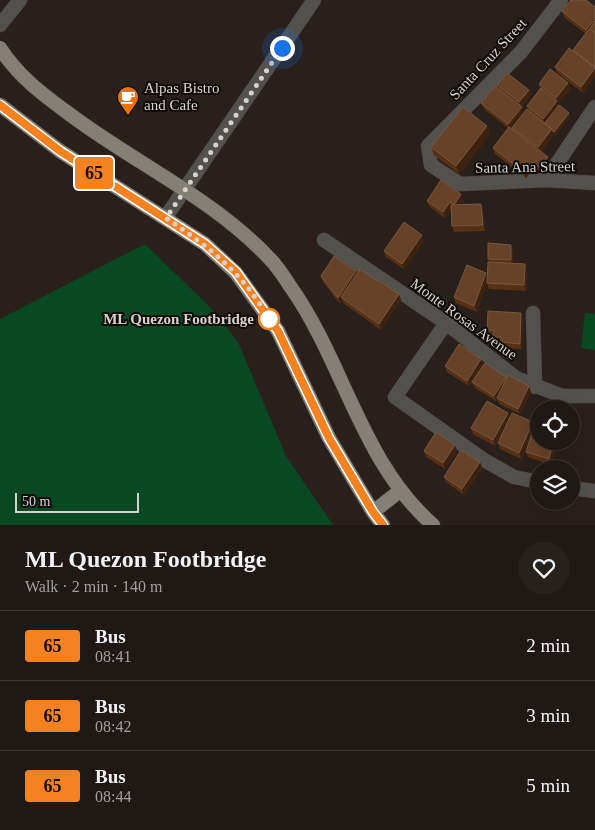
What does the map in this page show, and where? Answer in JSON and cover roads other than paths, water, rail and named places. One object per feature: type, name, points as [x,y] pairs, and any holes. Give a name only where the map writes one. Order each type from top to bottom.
[{"type":"main road","points":[[0,48],[9,62],[32,86],[88,128],[185,190],[226,220],[271,259],[305,307],[370,444],[400,490],[433,525]]},
{"type":"main road","points":[[0,104],[60,151],[205,244],[236,272],[278,331],[329,438],[373,512],[383,525]]},
{"type":"main road","points":[[373,512],[400,490]]},
{"type":"street","points":[[0,25],[20,0]]},
{"type":"street","points":[[166,218],[314,0]]},
{"type":"street","name":"Santa Cruz Street","points":[[431,165],[428,146],[521,52],[561,0]]},
{"type":"street","points":[[546,180],[595,107]]},
{"type":"street","name":"Santa Ana Street","points":[[431,165],[460,184],[546,180],[595,183]]},
{"type":"street","name":"Monte Rosas Avenue","points":[[324,240],[446,323],[516,378],[562,396],[595,396]]},
{"type":"street","points":[[533,312],[535,387]]},
{"type":"street","points":[[446,323],[395,397],[484,460],[514,477],[530,480]]},
{"type":"street","points":[[580,489],[595,491]]},
{"type":"place","name":"Alpas Bistro and Cafe","points":[[128,116]]},
{"type":"place","name":"ML Quezon Footbridge","points":[[269,319]]}]
